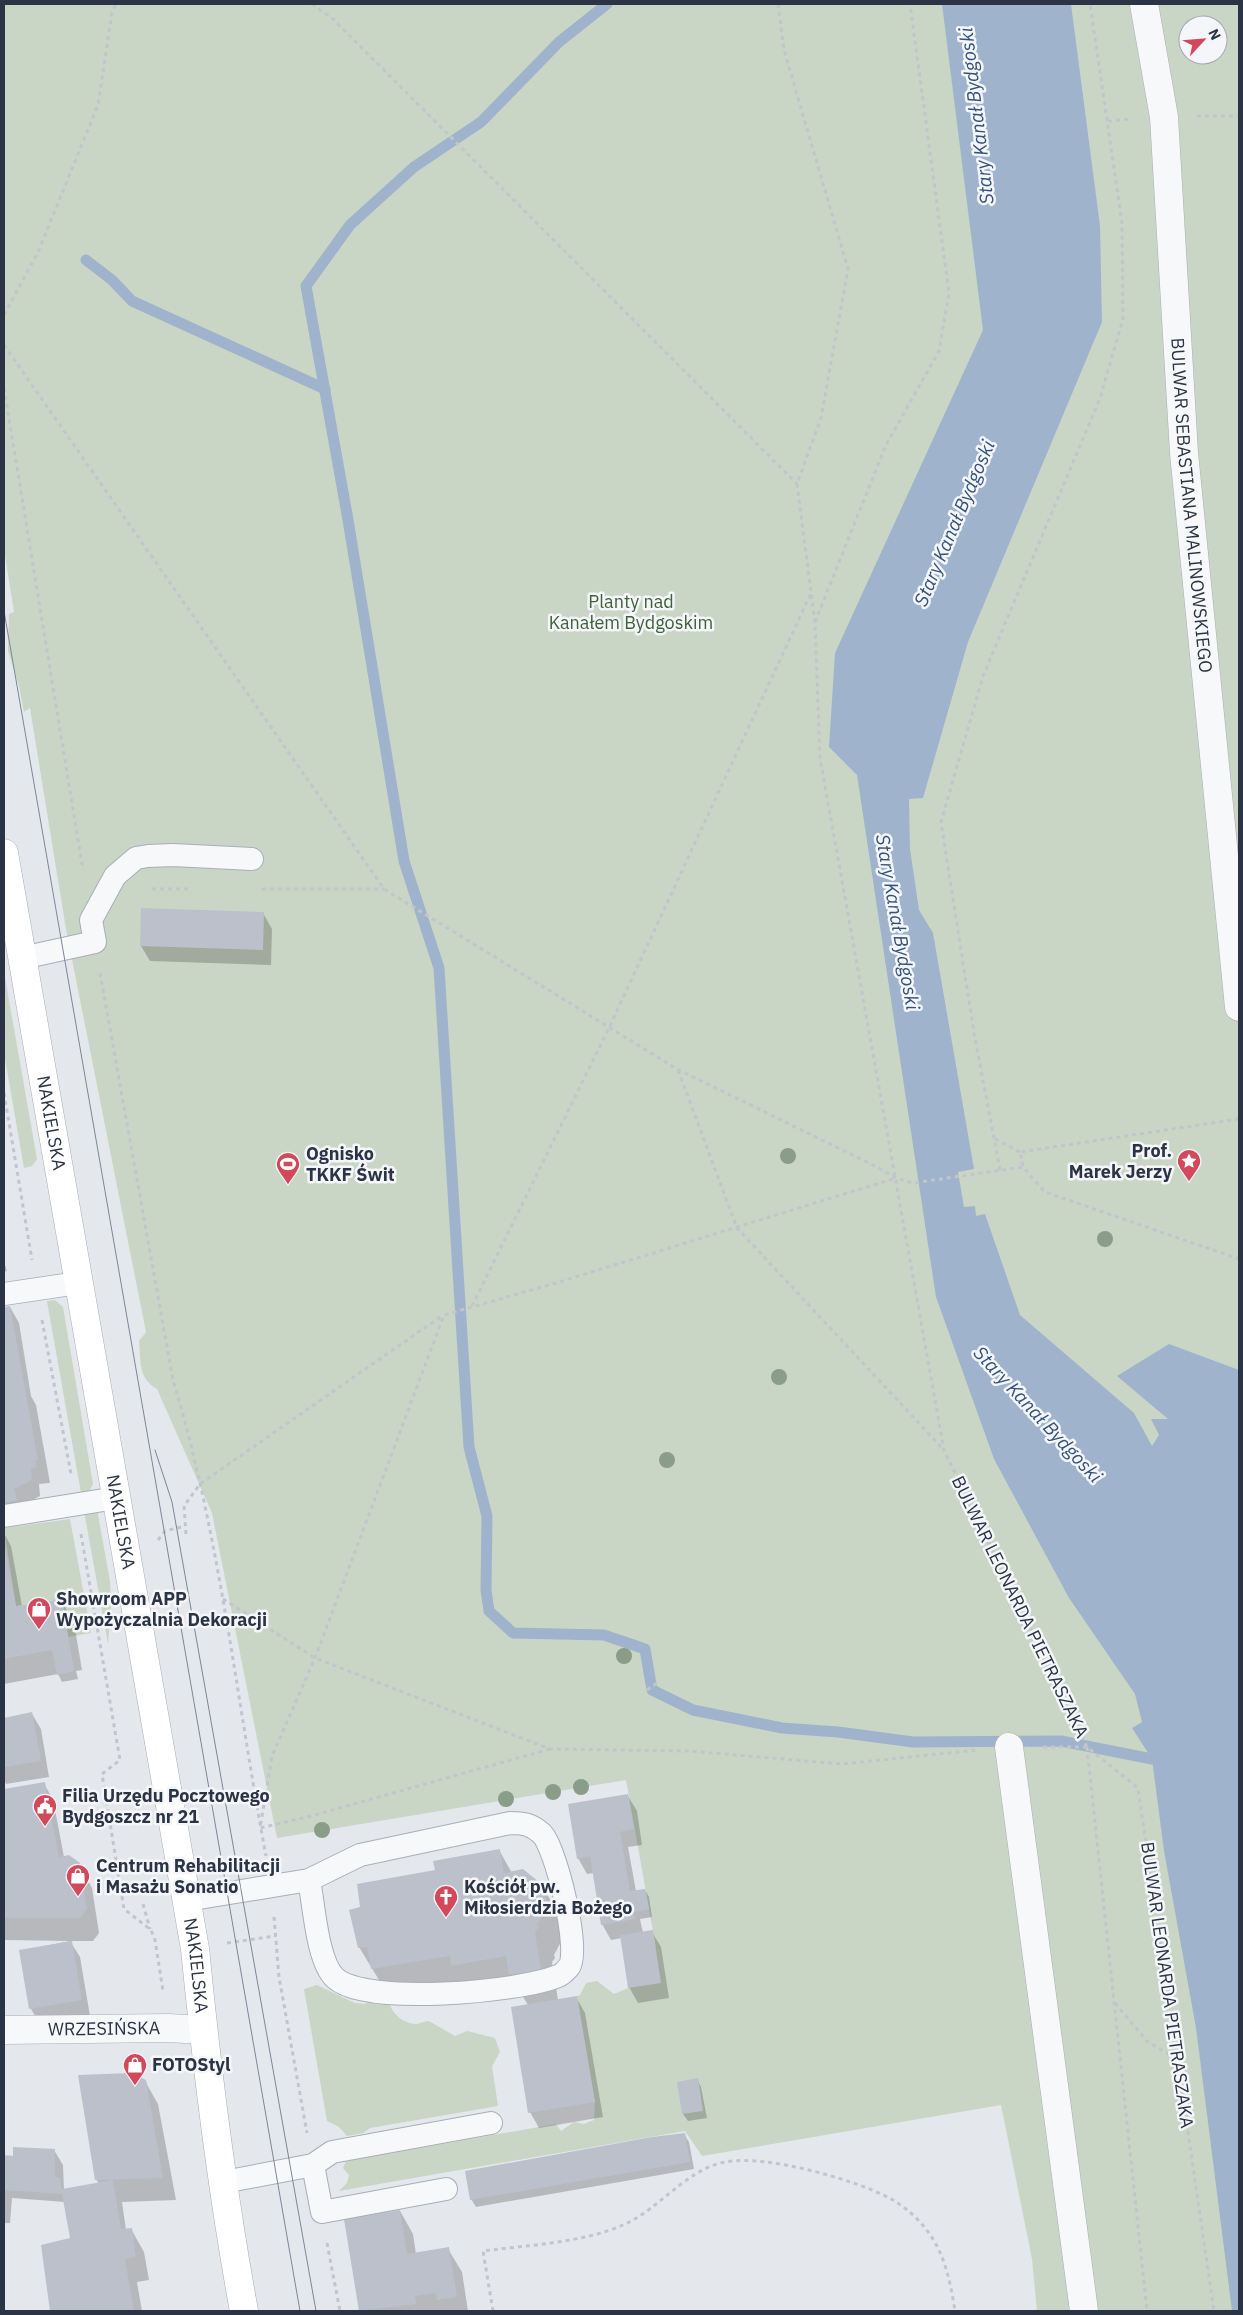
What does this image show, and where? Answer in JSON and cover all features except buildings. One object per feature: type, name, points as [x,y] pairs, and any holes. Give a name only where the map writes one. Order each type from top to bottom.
[{"type":"main road","name":"NAKIELSKA","points":[[4,853],[9,913],[22,958],[187,1900],[195,1949],[203,2030],[224,2182],[244,2311]]},
{"type":"street","name":"BULWAR SEBASTIANA MALINOWSKIEGO","points":[[1144,4],[1164,117],[1184,453],[1239,1007]]},
{"type":"street","points":[[1009,1747],[1084,2311]]},
{"type":"street","name":"WRZESIŃSKA","points":[[4,2030],[168,2028],[203,2030]]},
{"type":"lane","points":[[22,958],[95,942],[91,920],[115,876],[136,858],[173,855],[252,859]]},
{"type":"lane","points":[[4,1294],[78,1283]]},
{"type":"lane","points":[[4,1516],[116,1498]]},
{"type":"lane","points":[[187,1900],[309,1880],[360,1855],[510,1824],[526,1823],[543,1834],[558,1870],[571,1933],[573,1955],[571,1965],[560,1976],[490,1990],[417,1995],[353,1988],[335,1978],[323,1958],[309,1880]]},
{"type":"lane","points":[[224,2182],[313,2165],[332,2152],[490,2123]]},
{"type":"lane","points":[[313,2165],[322,2212],[446,2189]]},
{"type":"path","points":[[4,315],[38,252],[98,105],[112,12],[116,4]]},
{"type":"path","points":[[312,4],[333,18],[797,484],[821,418],[848,269],[784,50],[778,4]]},
{"type":"path","points":[[815,623],[886,445],[939,351],[950,293],[910,4]]},
{"type":"path","points":[[1000,1170],[974,1033],[941,822],[983,676],[1100,398],[1123,319],[1122,223],[1090,4]]},
{"type":"path","points":[[4,345],[384,889],[678,1069],[896,1178],[913,1184],[1023,1167]]},
{"type":"path","points":[[4,388],[83,870]]},
{"type":"path","name":"BULWAR LEONARDA PIETRASZAKA","points":[[797,484],[815,623],[820,758],[944,1450],[1087,1747],[1138,1788],[1214,2311]]},
{"type":"path","points":[[470,1307],[609,1028],[811,593]]},
{"type":"path","points":[[95,942],[173,1380],[190,1436],[222,1599],[271,1887],[279,1977],[313,2165]]},
{"type":"path","points":[[678,1069],[737,1228],[944,1450]]},
{"type":"path","points":[[4,1093],[120,1760],[102,1774],[124,1910],[150,1930]]},
{"type":"path","points":[[995,1139],[1020,1152],[1239,1119]]},
{"type":"path","points":[[1020,1152],[1023,1167],[1045,1192],[1239,1259]]},
{"type":"path","points":[[186,1534],[184,1506],[200,1484],[445,1314],[737,1228],[896,1178]]},
{"type":"path","points":[[260,1828],[272,1756],[315,1658],[445,1314]]},
{"type":"path","points":[[158,1541],[164,1531],[185,1526]]},
{"type":"path","points":[[222,1599],[315,1658],[550,1749]]},
{"type":"path","points":[[647,1690],[657,1683]]},
{"type":"path","points":[[260,1828],[311,1816],[550,1749],[689,1751],[842,1764],[1009,1747],[1087,1747],[1147,2311]]},
{"type":"path","points":[[143,1904],[150,1930],[156,1940],[168,2028]]},
{"type":"path","points":[[1115,2002],[1147,2041],[1179,2060]]},
{"type":"path","points":[[493,2311],[483,2251],[593,2235],[624,2225],[649,2211],[688,2180],[709,2168],[724,2162],[743,2160],[782,2165],[826,2175],[892,2200],[908,2211],[932,2237],[939,2250],[951,2286],[955,2311]]},
{"type":"path","points":[[322,2212],[340,2311]]},
{"type":"green space","name":"Planty nad Kanałem Bydgoskim","points":[[4,4],[1239,4],[1239,2311],[1037,2311],[1032,2259],[1001,2105],[702,2156],[685,2131],[339,2191],[347,2183],[349,2175],[343,2168],[346,2161],[556,2124],[561,2131],[574,2122],[584,2124],[594,2120],[595,2102],[577,1996],[580,1995],[586,1983],[597,1981],[614,1994],[628,1988],[656,1948],[626,1780],[277,1838],[212,1513],[157,1389],[143,1375],[139,1341],[146,1332],[66,929],[30,708],[24,712],[19,686],[8,651],[9,614],[14,612],[4,549]]},
{"type":"green space","points":[[4,972],[37,1159],[32,1166],[24,1168],[4,1053]]},
{"type":"green space","points":[[55,1300],[63,1307],[93,1484],[89,1492],[81,1493],[47,1301]]},
{"type":"green space","points":[[97,1509],[110,1581],[111,1607],[108,1644],[84,1511]]},
{"type":"green space","points":[[70,1519],[91,1633],[68,1637],[61,1599],[16,1606],[4,1528]]},
{"type":"green space","points":[[317,1985],[355,2003],[364,2004],[371,2001],[389,2001],[392,2010],[398,2017],[412,2024],[429,2021],[455,2036],[467,2031],[495,2038],[500,2052],[492,2066],[498,2106],[370,2128],[363,2133],[347,2136],[339,2127],[327,2121],[304,1989]]},
{"type":"water","name":"Stary Kanał Bydgoski","points":[[942,4],[1071,4],[1100,226],[1102,322],[968,642],[923,798],[909,799],[910,849],[919,910],[933,933],[974,1169],[958,1172],[964,1207],[975,1206],[976,1216],[985,1214],[1020,1315],[1134,1413],[1152,1446],[1159,1435],[1151,1419],[1168,1419],[1117,1376],[1169,1344],[1239,1370],[1239,2311],[1232,2311],[1196,2028],[1164,1851],[1152,1759],[1132,1728],[1142,1722],[1135,1694],[1069,1598],[994,1459],[936,1297],[857,775],[829,747],[835,653],[983,330]]},
{"type":"waterway","points":[[607,4],[559,42],[481,122],[414,167],[350,225],[306,286],[347,514],[404,861],[439,968],[469,1447],[487,1516],[486,1590],[489,1611],[513,1633],[604,1635],[645,1649],[652,1690],[693,1710],[782,1728],[838,1732],[913,1742],[1061,1741],[1152,1759]]},
{"type":"waterway","points":[[86,260],[112,280],[132,301],[325,389]]},
{"type":"tram line","points":[[4,611],[300,2311]]},
{"type":"tram line","points":[[155,1450],[172,1502],[316,2311]]},
{"type":"place","name":"Prof. Marek Jerzy","points":[[1189,1182]]},
{"type":"place","name":"Ognisko TKKF Świt","points":[[288,1185]]},
{"type":"place","name":"Showroom APP Wypożyczalnia Dekoracji","points":[[39,1630]]},
{"type":"place","name":"Filia Urzędu Pocztowego Bydgoszcz nr 21","points":[[45,1827]]},
{"type":"place","name":"Centrum Rehabilitacji i Masażu Sonatio","points":[[78,1897]]},
{"type":"place","name":"Kościół pw. Miłosierdzia Bożego","points":[[446,1918]]},
{"type":"place","name":"FOTOStyl","points":[[135,2086]]}]
